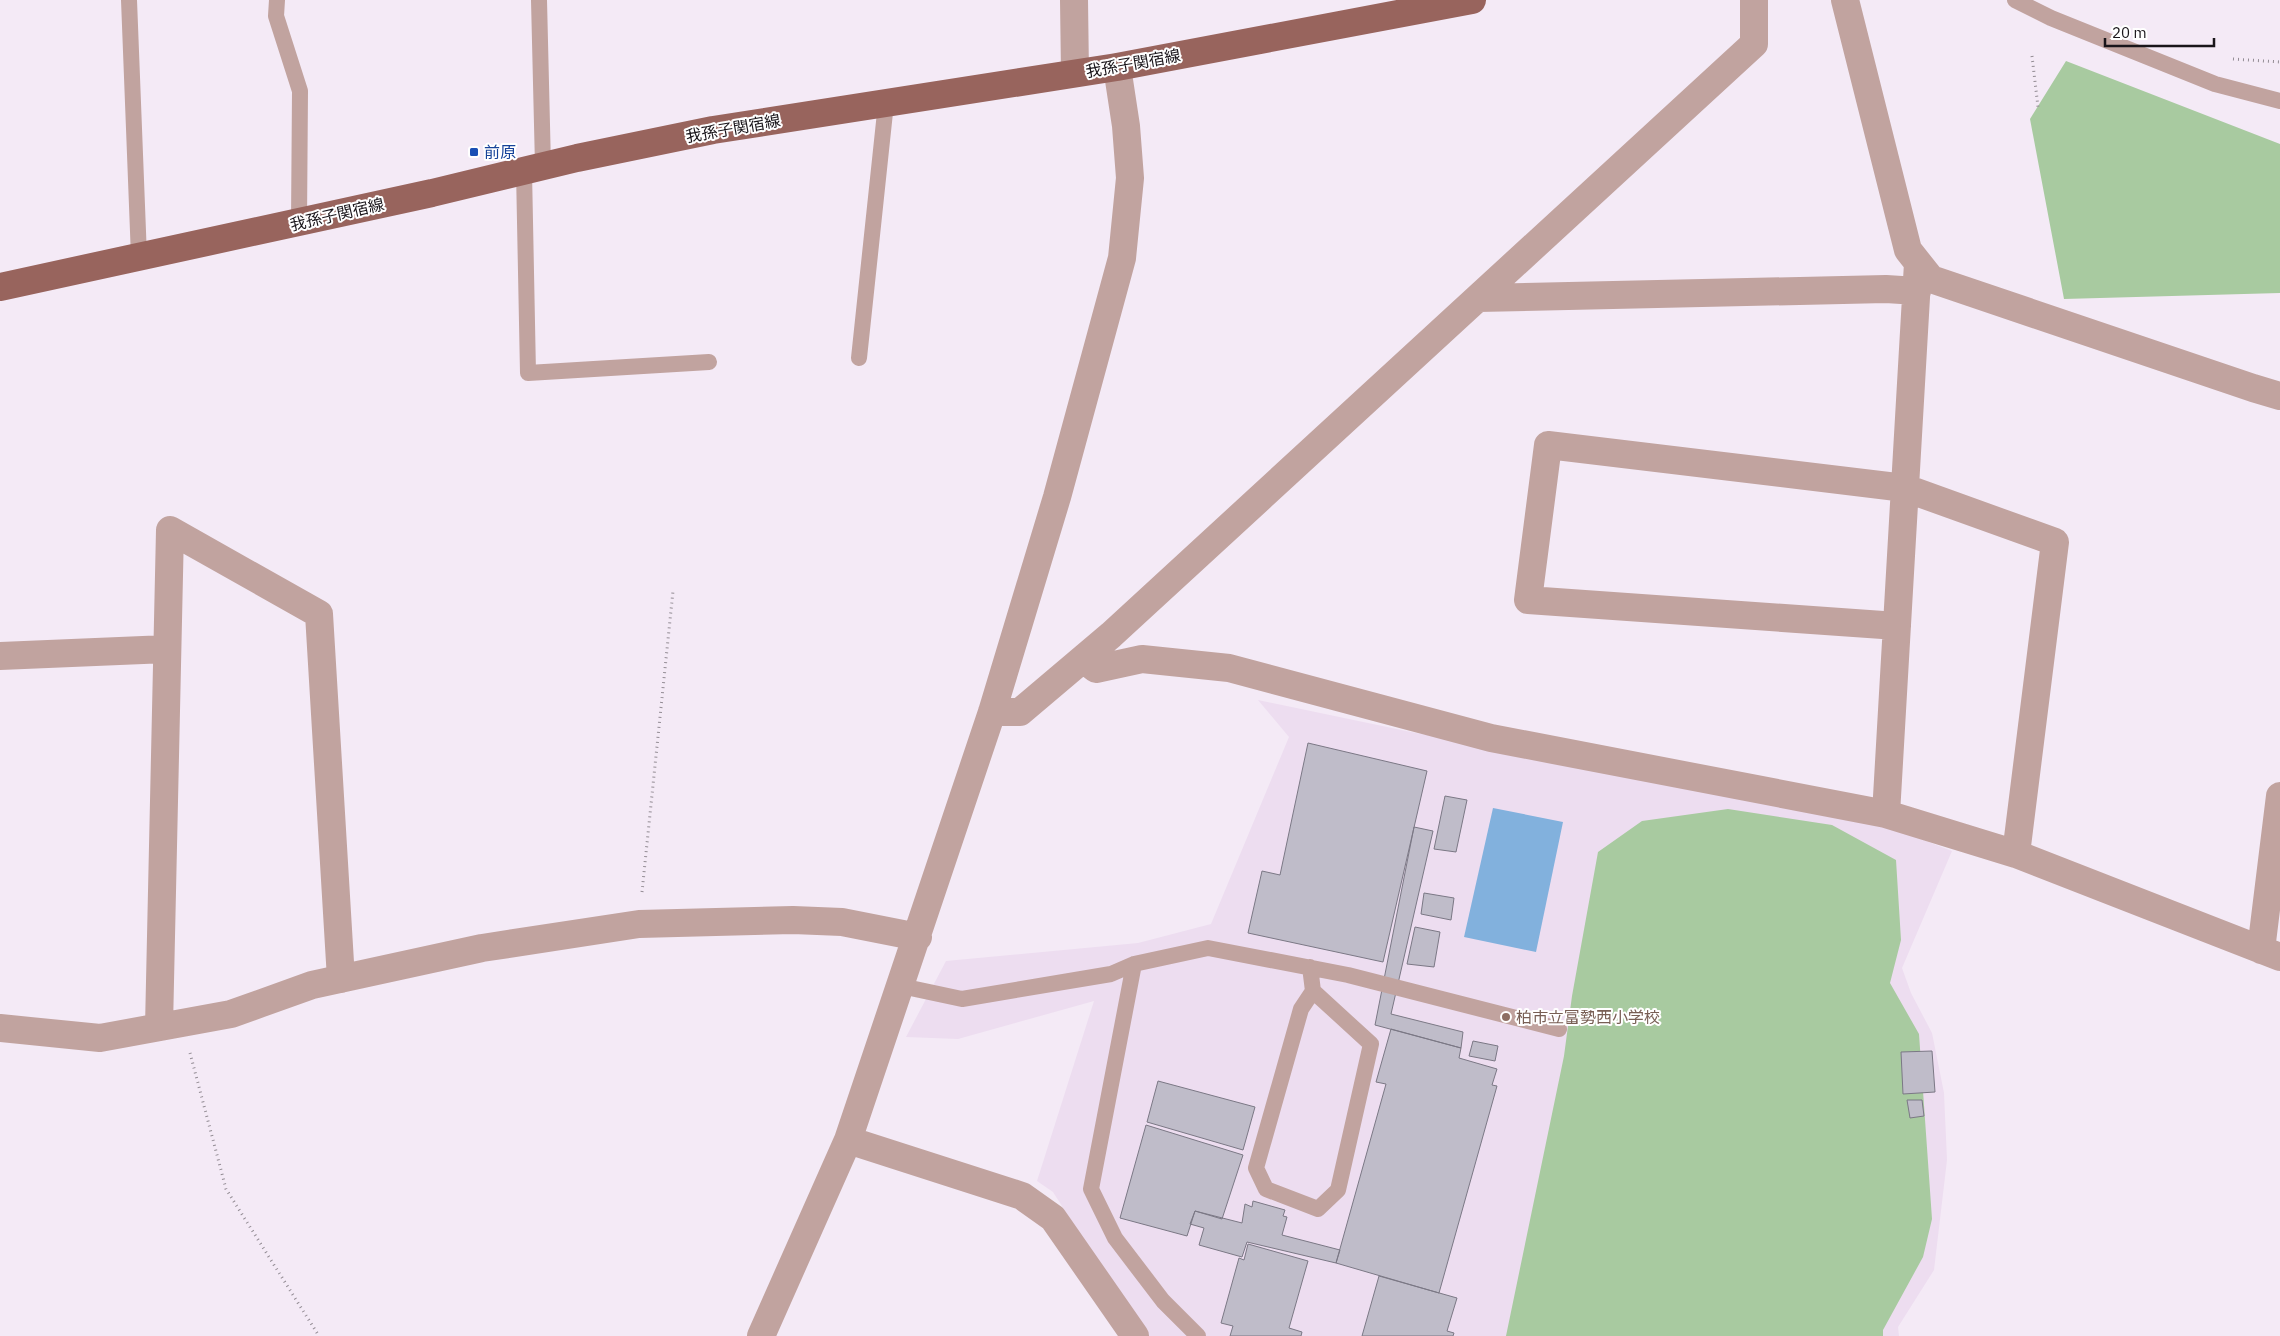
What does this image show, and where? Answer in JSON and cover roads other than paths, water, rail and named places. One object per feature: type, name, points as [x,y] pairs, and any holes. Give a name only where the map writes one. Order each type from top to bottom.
[{"type":"main road","name":"我孫子関宿線","points":[[0,287],[299,222],[533,168],[713,130],[1117,67],[1472,0]]},
{"type":"street","points":[[1074,0],[1075,73]]},
{"type":"street","points":[[992,712],[1020,712],[1112,635],[1754,44],[1754,0]]},
{"type":"street","points":[[1845,0],[1908,250],[1931,279],[2280,396]]},
{"type":"street","points":[[761,1336],[848,1140],[918,937],[992,712],[1057,497],[1122,258],[1130,178],[1126,126],[1117,67]]},
{"type":"street","points":[[1886,814],[1918,263]]},
{"type":"street","points":[[1478,298],[1917,291]]},
{"type":"street","points":[[1897,626],[1528,600],[1548,445],[1905,488],[2055,542],[2016,854]]},
{"type":"street","points":[[171,1025],[167,649],[170,530],[319,614],[341,979]]},
{"type":"street","points":[[0,656],[167,649]]},
{"type":"street","points":[[1083,658],[1096,669],[1142,659],[1229,668],[1491,738],[1886,814],[2016,854],[2271,953],[2280,796]]},
{"type":"street","points":[[0,1028],[100,1038],[231,1014],[312,985],[482,948],[638,924],[793,920],[842,922],[918,937]]},
{"type":"street","points":[[848,1140],[1022,1196],[1053,1218],[1135,1336]]},
{"type":"lane","points":[[129,0],[139,257]]},
{"type":"lane","points":[[277,0],[276,16],[300,91],[299,222]]},
{"type":"lane","points":[[539,0],[528,373],[709,362]]},
{"type":"lane","points":[[2015,0],[2051,18],[2215,84],[2280,101]]},
{"type":"lane","points":[[858,358],[886,103]]},
{"type":"lane","points":[[900,986],[962,999],[1111,974],[1134,964],[1208,948],[1348,975],[1559,1029]]},
{"type":"lane","points":[[1134,964],[1091,1189],[1115,1238],[1163,1301],[1198,1336]]},
{"type":"lane","points":[[1310,967],[1313,991],[1371,1044],[1338,1190],[1318,1210],[1266,1189],[1256,1168],[1301,1009],[1313,991]]},
{"type":"water","points":[[1493,808],[1563,822],[1536,952],[1464,937]]},
{"type":"place","name":"前原","points":[[474,152]]},
{"type":"place","name":"柏市立富勢西小学校","points":[[1506,1017]]}]
